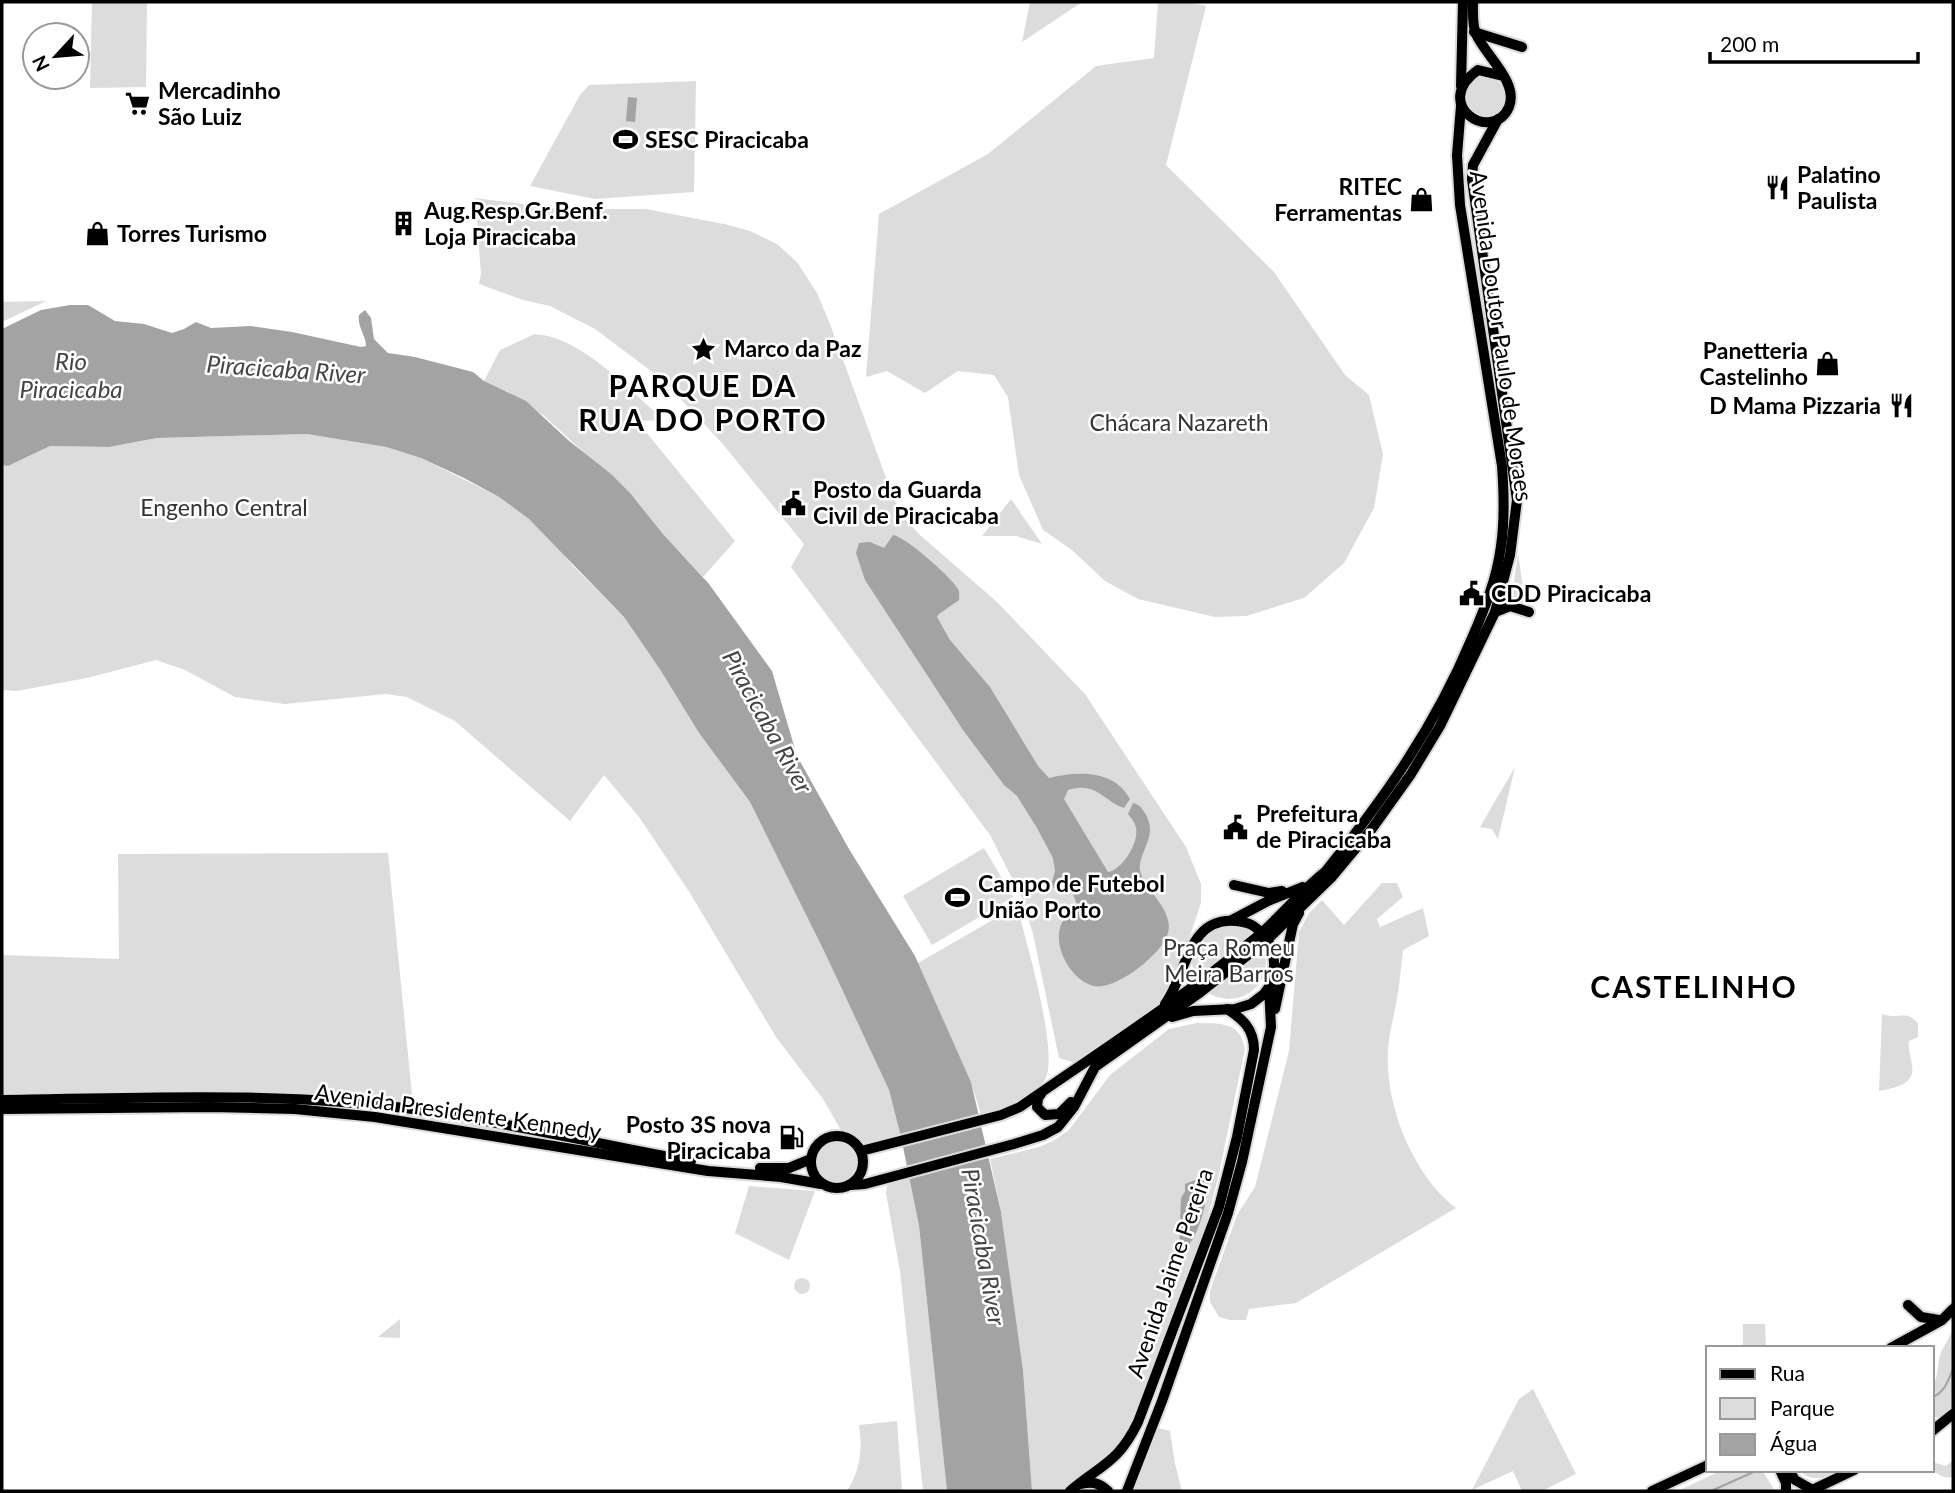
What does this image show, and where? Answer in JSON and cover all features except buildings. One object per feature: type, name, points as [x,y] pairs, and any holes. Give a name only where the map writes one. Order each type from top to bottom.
[{"type":"main road","points":[[1463,2],[1461,106],[1476,121],[1491,122],[1508,109],[1510,92],[1503,76],[1474,32],[1473,2]]},
{"type":"main road","points":[[1474,32],[1522,47]]},
{"type":"main road","points":[[1461,87],[1478,70],[1503,76]]},
{"type":"main road","name":"Avenida Doutor Paulo de Moraes","points":[[1264,936],[1309,885],[1325,872],[1406,765],[1436,716],[1487,607],[1501,548],[1505,507],[1502,466],[1460,205],[1457,155],[1461,106]]},
{"type":"main road","name":"Avenida Doutor Paulo de Moraes","points":[[850,1185],[876,1181],[1043,1135],[1058,1127],[1074,1107],[1095,1067],[1196,991],[1307,902],[1331,878],[1411,774],[1440,726],[1496,612],[1510,555],[1517,500],[1472,179],[1473,165],[1498,119]]},
{"type":"main road","points":[[1496,612],[1510,606],[1529,612]]},
{"type":"main road","points":[[1234,885],[1269,893],[1309,885]]},
{"type":"main road","points":[[1161,1016],[1195,939],[1205,929],[1309,885]]},
{"type":"main road","points":[[1271,1027],[1293,924],[1307,902]]},
{"type":"main road","points":[[1231,920],[1249,923],[1264,936]]},
{"type":"main road","name":"Avenida Jaime Pereira","points":[[1127,1491],[1162,1401],[1228,1213],[1241,1163],[1271,1027],[1270,984],[1274,955],[1264,936]]},
{"type":"main road","points":[[1187,957],[1187,972],[1196,991]]},
{"type":"main road","points":[[1161,1016],[1251,1004],[1284,966]]},
{"type":"main road","name":"Avenida Jaime Pereira","points":[[1074,1488],[1111,1462],[1127,1445],[1219,1207],[1237,1137],[1254,1042],[1248,1026],[1225,1008],[1209,1003],[1196,991]]},
{"type":"main road","name":"Avenida Doutor Paulo de Moraes","points":[[862,1154],[1001,1115],[1020,1107],[1161,1016]]},
{"type":"main road","points":[[1042,1093],[1037,1102],[1039,1111],[1045,1115],[1054,1115],[1064,1110],[1084,1087]]},
{"type":"main road","name":"Avenida Presidente Kennedy","points":[[2,1100],[215,1097],[321,1102],[420,1110],[720,1166],[789,1168],[811,1158]]},
{"type":"main road","name":"Avenida Presidente Kennedy","points":[[2,1109],[210,1107],[309,1110],[375,1117],[708,1171],[781,1177],[821,1184]]},
{"type":"main road","points":[[862,1154],[861,1173],[850,1185],[835,1189],[821,1184],[812,1173],[811,1158],[817,1145],[836,1136],[848,1139],[862,1154],[876,1181]]},
{"type":"main road","points":[[1908,1305],[1921,1317],[1942,1320]]},
{"type":"main road","points":[[1899,1346],[1942,1320],[1953,1309]]},
{"type":"main road","points":[[1934,1420],[1953,1407]]},
{"type":"main road","points":[[1934,1429],[1953,1414]]},
{"type":"main road","points":[[1652,1491],[1706,1466]]},
{"type":"main road","points":[[1789,1481],[1811,1490],[1850,1472]]},
{"type":"main road","points":[[1074,1488],[1091,1482],[1108,1491]]},
{"type":"green space","points":[[92,2],[147,2],[146,87],[91,88]]},
{"type":"green space","points":[[1030,2],[1082,2],[1022,42]]},
{"type":"green space","name":"Chácara Nazareth","points":[[1158,2],[1188,2],[1206,6],[1166,165],[1274,272],[1345,375],[1369,395],[1383,454],[1374,508],[1344,563],[1304,598],[1246,616],[1215,617],[1138,599],[1105,581],[1072,550],[1043,530],[1019,475],[1008,397],[994,375],[958,371],[925,393],[887,371],[866,377],[879,214],[988,154],[1096,66],[1154,58]]},
{"type":"green space","points":[[1485,77],[1493,78],[1499,83],[1504,89],[1504,105],[1499,111],[1493,116],[1485,117],[1477,116],[1471,111],[1466,105],[1465,97],[1466,89],[1471,83],[1477,78]]},
{"type":"green space","name":"SESC Piracicaba","points":[[696,81],[694,192],[595,199],[530,186],[580,95],[589,85]]},
{"type":"green space","points":[[475,198],[559,209],[646,209],[724,224],[750,231],[777,244],[797,262],[817,293],[830,324],[893,497],[904,518],[997,602],[1085,694],[1186,847],[1201,884],[1201,903],[1171,993],[1159,1008],[1078,1064],[1059,1058],[1033,934],[1022,898],[990,835],[791,567],[804,544],[722,443],[663,380],[595,329],[550,306],[523,300],[479,284],[481,274]]},
{"type":"green space","points":[[46,301],[2,322],[2,302]]},
{"type":"green space","points":[[535,334],[553,337],[587,355],[620,380],[664,420],[637,421],[735,541],[703,577],[637,501],[543,415],[484,381],[500,350]]},
{"type":"green space","name":"Engenho Central","points":[[307,434],[386,447],[421,458],[499,497],[553,541],[573,566],[624,617],[699,733],[750,802],[889,1090],[901,1137],[865,1148],[841,1130],[823,1099],[776,1037],[690,893],[639,817],[604,775],[570,821],[455,721],[407,697],[386,694],[285,704],[235,697],[185,670],[156,660],[87,678],[16,691],[2,690],[2,465],[8,466],[50,446],[109,447],[157,438]]},
{"type":"green space","points":[[1011,499],[1042,544],[1016,536],[982,536]]},
{"type":"green space","points":[[1518,553],[1525,603],[1506,603],[1514,581]]},
{"type":"green space","points":[[1515,767],[1498,839],[1492,829],[1480,827]]},
{"type":"green space","name":"Campo de Futebol União Porto","points":[[984,848],[1013,897],[932,945],[903,896]]},
{"type":"green space","points":[[388,853],[413,1105],[210,1092],[2,1096],[2,955],[119,959],[118,854]]},
{"type":"green space","points":[[1382,883],[1397,883],[1403,897],[1377,919],[1380,927],[1423,908],[1429,936],[1403,950],[1389,1040],[1390,1086],[1395,1109],[1413,1155],[1425,1175],[1456,1208],[1296,1303],[1249,1309],[1246,1320],[1219,1317],[1210,1302],[1210,1291],[1237,1215],[1255,1187],[1289,1051],[1299,932],[1309,913],[1322,900],[1344,925]]},
{"type":"green space","points":[[1017,906],[1039,994],[1049,1063],[1046,1078],[1035,1090],[997,1110],[981,1115],[971,1082],[918,963]]},
{"type":"green space","name":"Praça Romeu Meira Barros","points":[[1229,925],[1250,931],[1260,941],[1266,962],[1260,983],[1250,993],[1229,999],[1208,993],[1198,983],[1192,962],[1198,941],[1208,931]]},
{"type":"green space","points":[[1882,1014],[1913,1019],[1918,1023],[1918,1037],[1909,1041],[1912,1065],[1910,1077],[1902,1084],[1879,1091]]},
{"type":"green space","points":[[1197,1023],[1221,1024],[1234,1029],[1239,1033],[1245,1049],[1203,1236],[1129,1426],[1115,1450],[1065,1491],[1032,1491],[1023,1370],[1001,1212],[990,1159],[1053,1141],[1069,1130],[1110,1075],[1169,1029]]},
{"type":"green space","points":[[838,1142],[854,1149],[861,1165],[854,1181],[838,1188],[822,1181],[815,1165],[822,1149]]},
{"type":"green space","points":[[909,1177],[919,1226],[947,1491],[923,1491],[900,1271],[886,1193],[888,1182]]},
{"type":"green space","points":[[749,1186],[815,1191],[789,1260],[735,1233]]},
{"type":"green space","points":[[799,1278],[805,1278],[810,1286],[808,1292],[799,1294],[794,1289],[794,1283]]},
{"type":"green space","points":[[400,1319],[400,1338],[378,1337]]},
{"type":"green space","points":[[1743,1324],[1765,1324],[1766,1346],[1743,1346]]},
{"type":"green space","points":[[1953,1330],[1953,1420],[1950,1417],[1934,1417],[1934,1380],[1940,1354]]},
{"type":"green space","points":[[1533,1389],[1576,1474],[1542,1491],[1522,1491],[1513,1471],[1472,1490],[1519,1399]]},
{"type":"green space","points":[[897,1421],[902,1491],[847,1491],[859,1460],[859,1425]]},
{"type":"green space","points":[[1953,1424],[1953,1477],[1936,1473],[1934,1463],[1946,1466],[1952,1461]]},
{"type":"green space","points":[[1154,1427],[1170,1431],[1182,1491],[1132,1491]]},
{"type":"green space","points":[[1718,1472],[1763,1472],[1775,1491],[1678,1491]]},
{"type":"green space","points":[[1802,1472],[1836,1472],[1814,1478]]},
{"type":"water","points":[[628,97],[637,98],[635,122],[626,121]]},
{"type":"water","name":"Rio Piracicaba","points":[[88,305],[115,321],[144,324],[172,333],[196,322],[211,328],[251,326],[361,347],[366,346],[359,315],[365,310],[371,318],[374,339],[388,353],[473,372],[484,381],[526,401],[631,494],[709,584],[772,671],[797,756],[849,849],[915,956],[971,1082],[1001,1212],[1023,1370],[1032,1491],[947,1491],[919,1226],[889,1090],[750,802],[699,733],[624,617],[529,519],[499,497],[421,458],[386,447],[307,434],[157,438],[109,447],[50,446],[8,466],[2,465],[2,329],[41,310]]},
{"type":"water","points":[[893,535],[928,558],[958,589],[959,600],[937,617],[950,640],[990,687],[1038,766],[1049,778],[1071,774],[1105,777],[1123,789],[1130,799],[1124,808],[1093,790],[1078,788],[1068,790],[1064,799],[1108,872],[1124,861],[1135,841],[1135,826],[1128,814],[1133,803],[1140,806],[1145,813],[1150,833],[1140,872],[1167,916],[1169,926],[1167,936],[1156,953],[1136,970],[1113,983],[1094,986],[1086,983],[1066,962],[1059,943],[1059,934],[1062,922],[1077,905],[1073,894],[1064,887],[1053,887],[1053,858],[1037,828],[1017,796],[1004,785],[963,730],[865,580],[856,553],[859,543],[870,542],[884,548]]},
{"type":"water","points":[[1203,1177],[1209,1180],[1202,1217],[1190,1244],[1184,1251],[1179,1250],[1181,1198],[1185,1184]]},
{"type":"waterway","points":[[1934,1396],[1948,1382],[1953,1369]]},
{"type":"waterway","points":[[1711,1491],[1754,1472]]},
{"type":"place","name":"Mercadinho São Luiz","points":[[138,104]]},
{"type":"place","name":"SESC Piracicaba","points":[[625,140]]},
{"type":"place","name":"Palatino Paulista","points":[[1777,188]]},
{"type":"place","name":"RITEC Ferramentas","points":[[1422,200]]},
{"type":"place","name":"Aug.Resp.Gr.Benf. Loja Piracicaba","points":[[404,224]]},
{"type":"place","name":"Torres Turismo","points":[[97,234]]},
{"type":"place","name":"Marco da Paz","points":[[704,349]]},
{"type":"place","name":"Panetteria Castelinho","points":[[1828,364]]},
{"type":"place","name":"D Mama Pizzaria","points":[[1901,406]]},
{"type":"place","name":"Posto da Guarda Civil de Piracicaba","points":[[793,503]]},
{"type":"place","name":"CDD Piracicaba","points":[[1471,594]]},
{"type":"place","name":"Prefeitura de Piracicaba","points":[[1236,827]]},
{"type":"place","name":"Campo de Futebol União Porto","points":[[958,897]]},
{"type":"place","name":"Posto 3S nova Piracicaba","points":[[791,1138]]},
{"type":"district","name":"PARQUE DA RUA DO PORTO","points":[[703,404]]},
{"type":"district","name":"CASTELINHO","points":[[1694,988]]},
{"type":"water label","name":"Piracicaba River","points":[[286,370]]},
{"type":"water label","name":"Piracicaba River","points":[[767,722]]},
{"type":"water label","name":"Piracicaba River","points":[[983,1247]]}]
